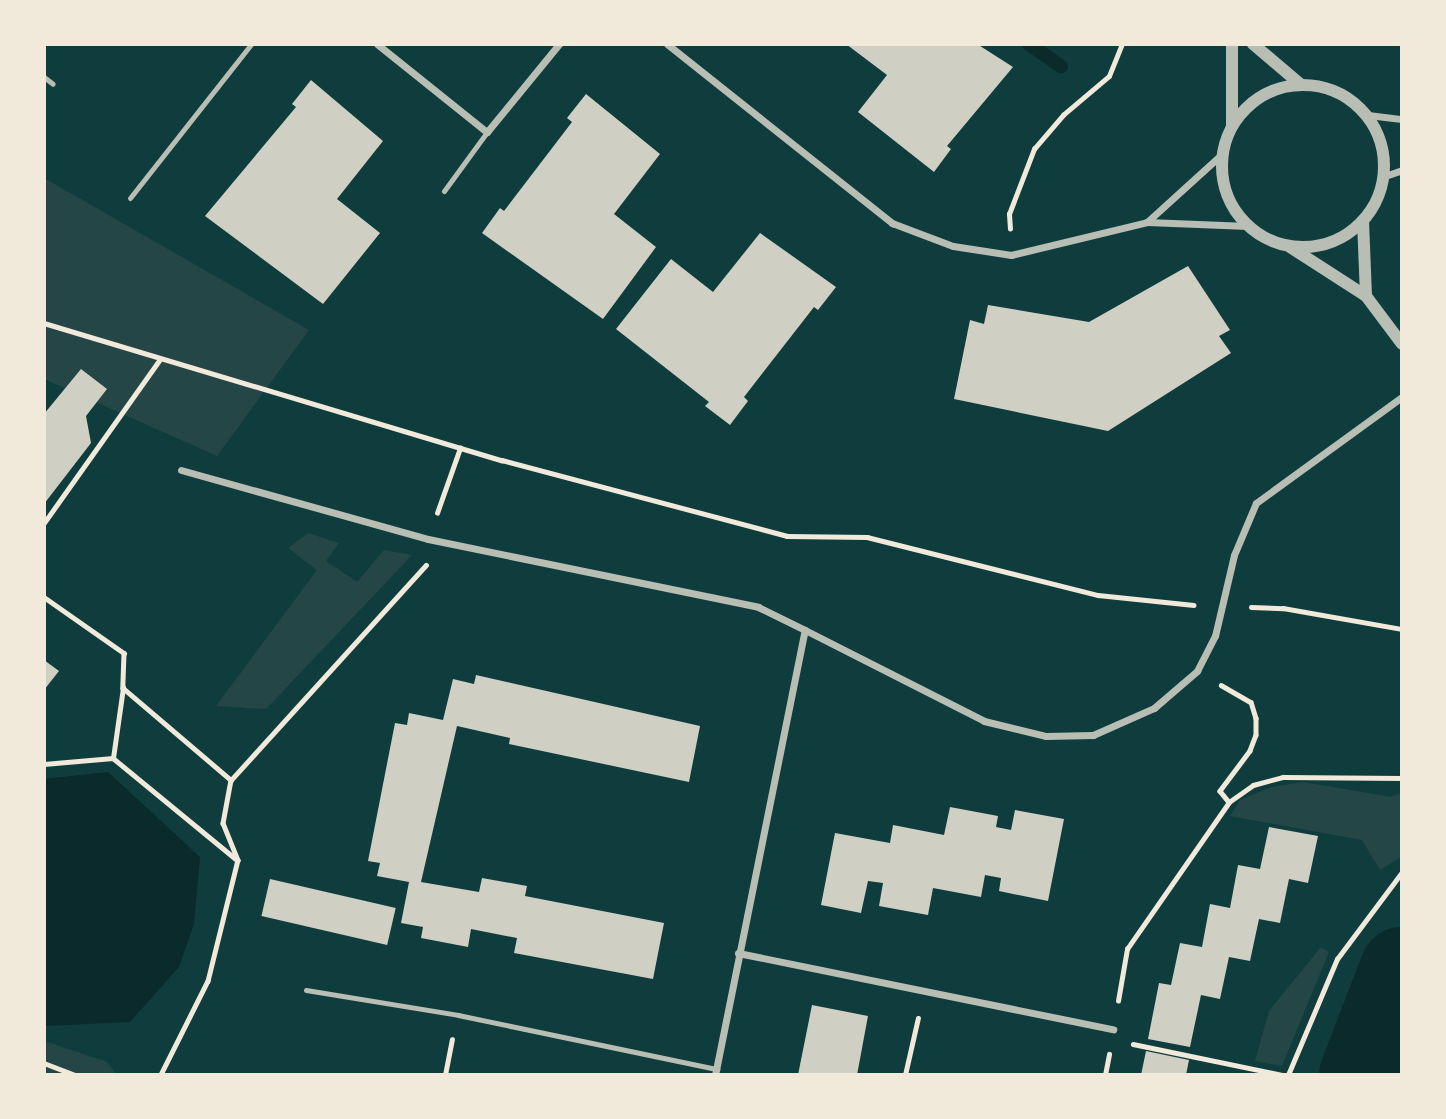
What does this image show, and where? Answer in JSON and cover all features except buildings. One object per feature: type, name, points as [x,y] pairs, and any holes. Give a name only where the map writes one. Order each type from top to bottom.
[{"type":"street","points":[[377,44],[488,132],[559,44]]},
{"type":"street","points":[[667,44],[892,223],[953,246],[1011,255],[1147,222],[1248,226]]},
{"type":"street","points":[[1233,44],[1232,125],[1222,154],[1227,193],[1248,226],[1267,240],[1290,247],[1366,296],[1402,344]]},
{"type":"street","points":[[1253,44],[1300,84]]},
{"type":"street","points":[[1232,125],[1250,104],[1273,90],[1300,84],[1325,87],[1348,97],[1368,115],[1379,134],[1385,176],[1374,208],[1342,238],[1317,247],[1290,247]]},
{"type":"street","points":[[1368,115],[1402,119]]},
{"type":"street","points":[[1147,222],[1222,154]]},
{"type":"street","points":[[1385,176],[1402,170]]},
{"type":"street","points":[[1363,221],[1366,296]]},
{"type":"street","points":[[181,470],[428,539],[758,607],[984,721],[1046,736],[1094,735],[1154,708],[1197,671],[1215,636],[1234,555],[1245,523],[1273,487],[1402,397]]},
{"type":"street","points":[[716,1072],[805,630]]},
{"type":"street","points":[[738,953],[1112,1029]]},
{"type":"lane","points":[[130,198],[251,44]]},
{"type":"lane","points":[[44,77],[53,84]]},
{"type":"lane","points":[[444,191],[488,132]]},
{"type":"lane","points":[[306,990],[458,1015],[716,1072]]},
{"type":"path","points":[[1011,255],[1009,214],[1034,149],[1063,115],[1109,76],[1122,44]]},
{"type":"path","points":[[44,323],[460,448],[787,536],[867,537],[1098,595],[1203,605]]},
{"type":"path","points":[[44,523],[160,359]]},
{"type":"path","points":[[428,539],[460,448]]},
{"type":"path","points":[[161,1075],[208,981],[238,860],[223,823],[231,780],[447,542]]},
{"type":"path","points":[[44,597],[124,653],[123,688],[113,758]]},
{"type":"path","points":[[1243,607],[1283,608],[1402,629]]},
{"type":"path","points":[[1197,671],[1251,702],[1256,718],[1256,735],[1250,751],[1220,791],[1229,802]]},
{"type":"path","points":[[123,688],[231,780]]},
{"type":"path","points":[[44,764],[113,758],[238,860]]},
{"type":"path","points":[[1105,1075],[1127,949],[1229,802],[1253,785],[1283,777],[1402,778]]},
{"type":"path","points":[[1112,1040],[1286,1075],[1337,959],[1402,872]]},
{"type":"path","points":[[905,1075],[925,989]]},
{"type":"path","points":[[444,1075],[458,1015]]},
{"type":"path","points":[[44,1062],[75,1075]]},
{"type":"shaded area","points":[[44,178],[309,330],[217,456],[44,379]]},
{"type":"shaded area","points":[[308,533],[339,543],[326,561],[357,582],[384,550],[412,555],[266,709],[216,706],[317,570],[288,548]]},
{"type":"shaded area","points":[[108,772],[200,857],[194,924],[179,967],[130,1022],[44,1026],[44,779]]},
{"type":"shaded area","points":[[1303,782],[1391,797],[1402,793],[1402,856],[1380,870],[1362,840],[1230,816],[1240,800],[1271,787]]},
{"type":"shaded area","points":[[1321,947],[1329,952],[1282,1066],[1255,1061],[1269,1011]]},
{"type":"shaded area","points":[[44,1041],[107,1062],[117,1075],[44,1075]]},
{"type":"waterway","points":[[1029,44],[1061,66]]},
{"type":"waterway","points":[[1361,1075],[1402,969]]}]
